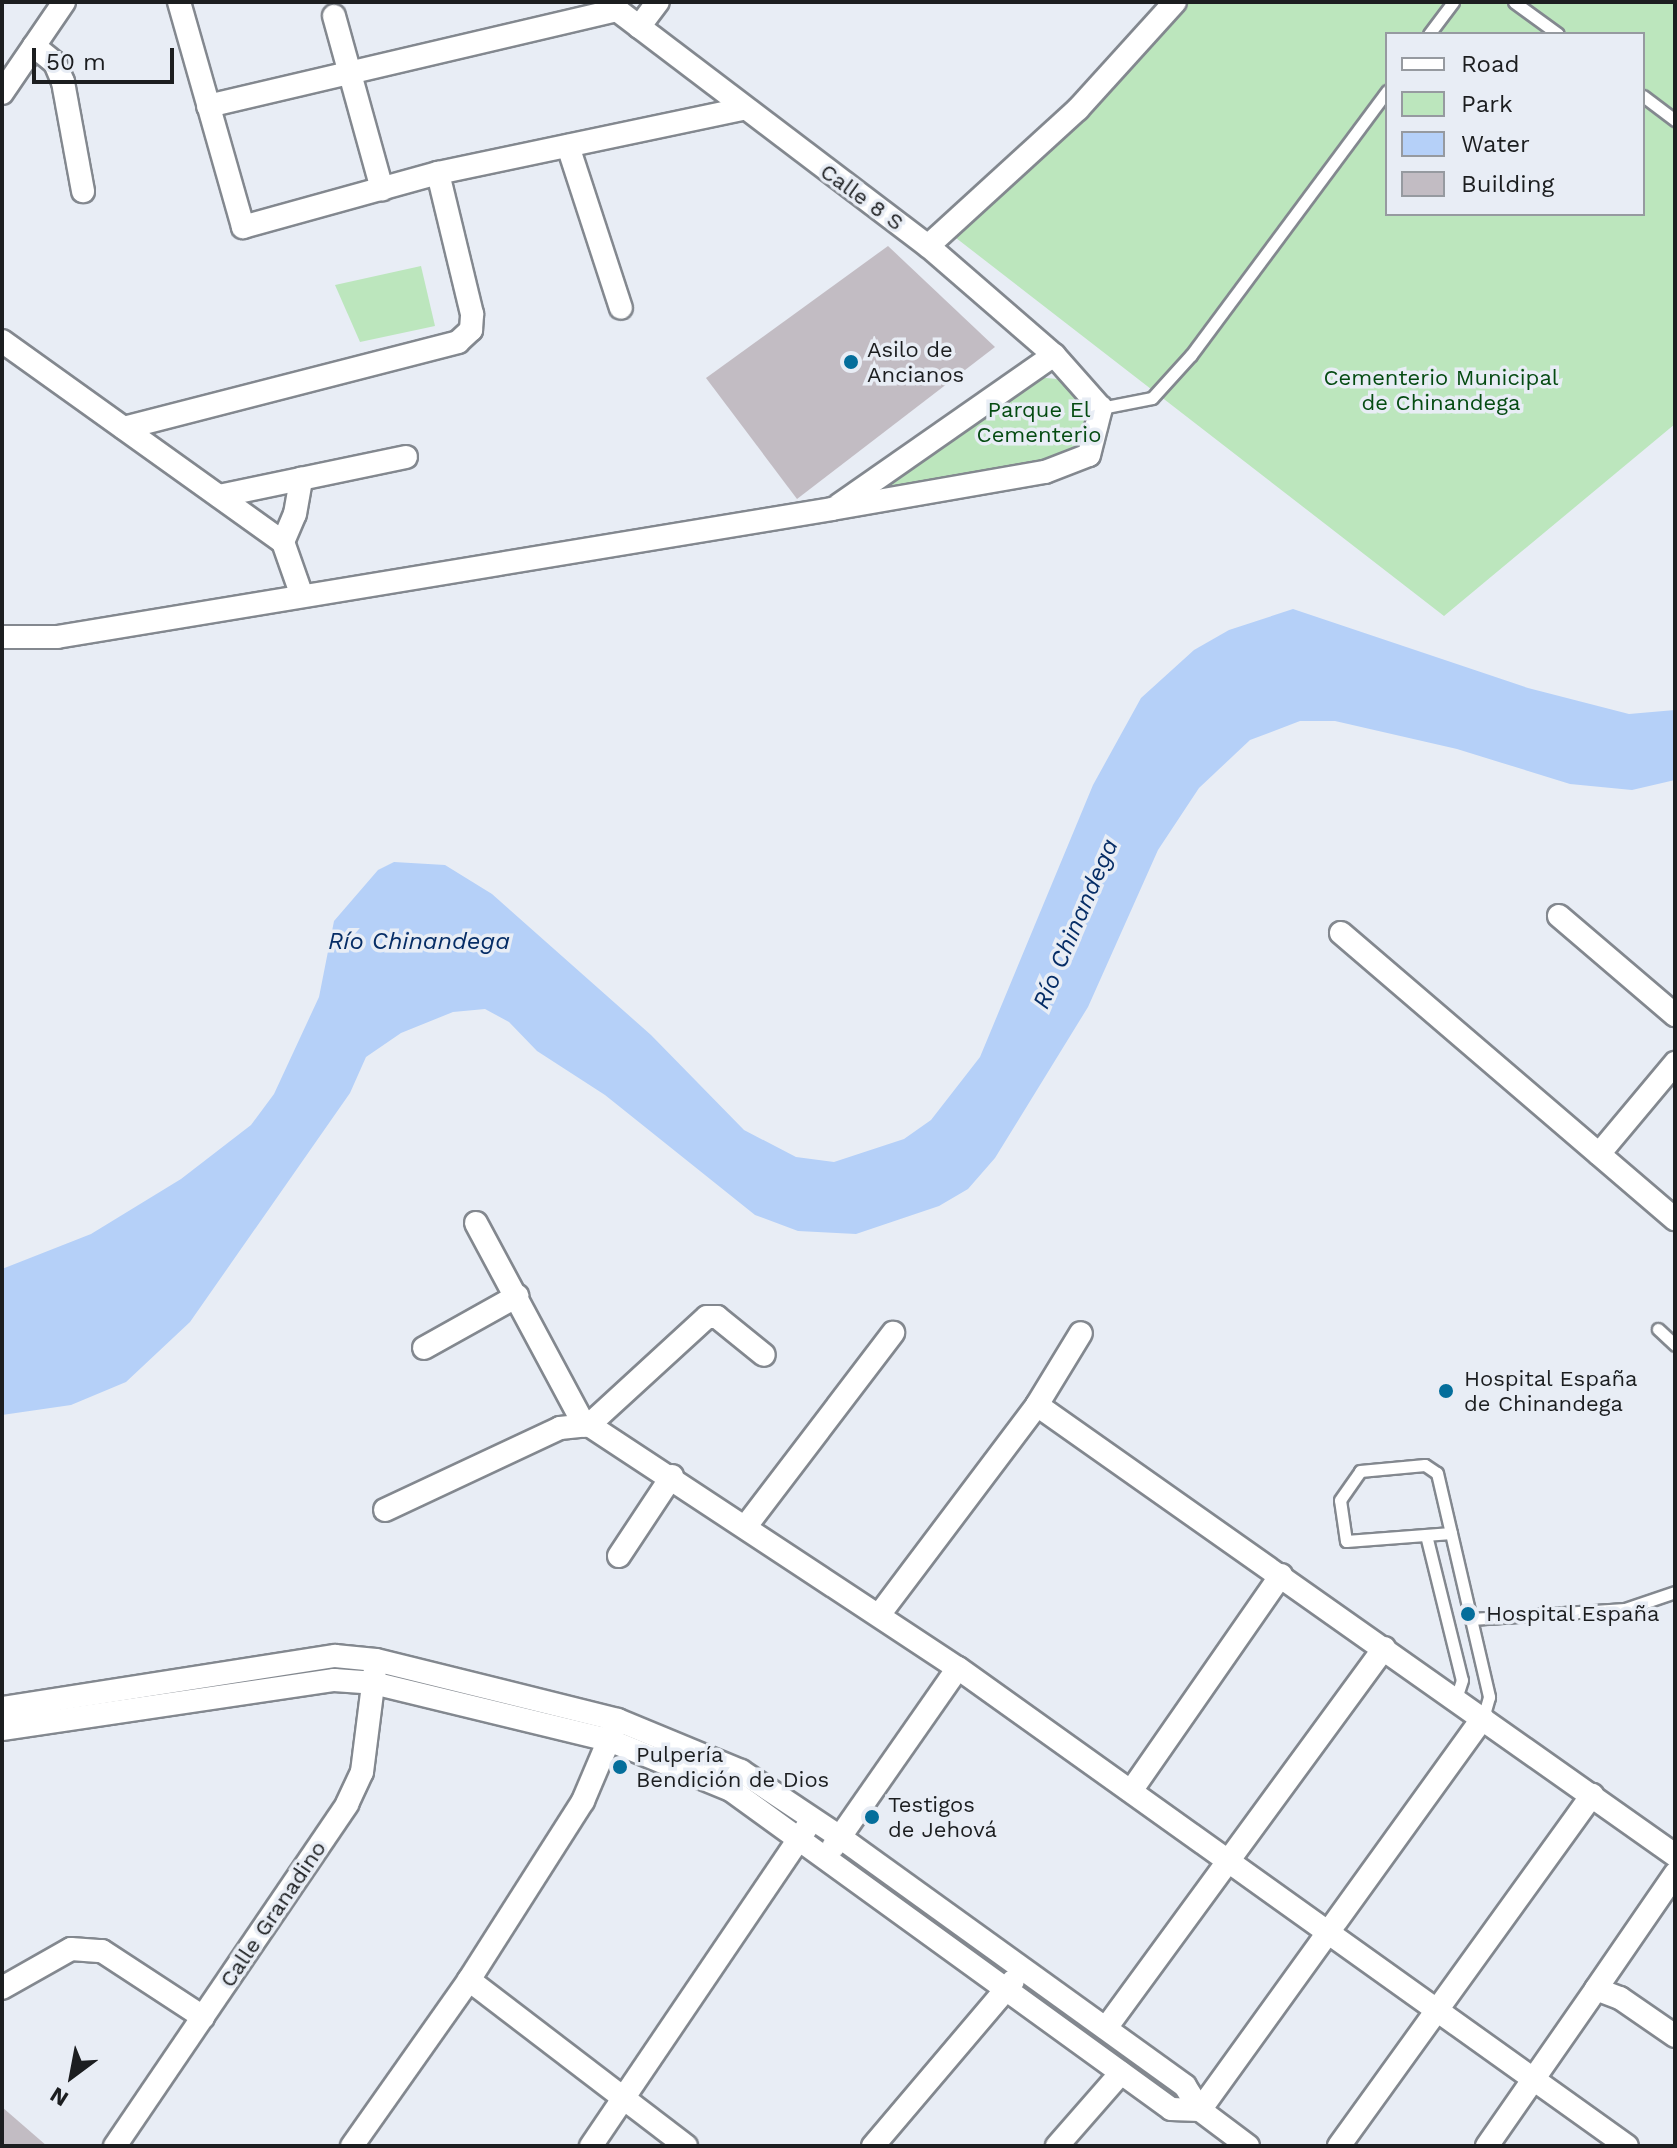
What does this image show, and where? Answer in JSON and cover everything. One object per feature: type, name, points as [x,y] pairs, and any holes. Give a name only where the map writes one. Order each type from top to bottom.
[{"type":"street","points":[[2,93],[64,2]]},
{"type":"street","points":[[179,2],[243,227],[438,173],[743,109]]},
{"type":"street","points":[[639,27],[658,2]]},
{"type":"street","points":[[928,246],[1078,109],[1175,2]]},
{"type":"street","points":[[208,106],[612,6]]},
{"type":"street","name":"Calle 8 S","points":[[612,6],[743,109],[928,246],[1054,355],[1101,408]]},
{"type":"street","points":[[334,16],[346,74],[382,189]]},
{"type":"street","points":[[34,46],[55,63],[63,82],[83,191]]},
{"type":"street","points":[[568,146],[621,308]]},
{"type":"street","points":[[124,428],[458,342],[471,330],[472,314],[438,173]]},
{"type":"street","points":[[2,341],[283,542],[302,596]]},
{"type":"street","points":[[832,509],[1054,355]]},
{"type":"street","points":[[2,637],[57,637],[1045,472],[1089,455],[1101,408]]},
{"type":"street","points":[[219,496],[406,457]]},
{"type":"street","points":[[283,542],[295,514],[301,479]]},
{"type":"street","points":[[1559,916],[1675,1015]]},
{"type":"street","points":[[1341,933],[1675,1219]]},
{"type":"street","points":[[1599,1154],[1675,1063]]},
{"type":"street","points":[[476,1223],[587,1425],[672,1476],[958,1668],[1627,2146]]},
{"type":"street","points":[[424,1348],[517,1296]]},
{"type":"street","points":[[385,1510],[491,1457],[560,1428],[587,1425],[707,1317],[717,1317],[764,1355]]},
{"type":"street","points":[[746,1526],[893,1333]]},
{"type":"street","points":[[879,1615],[1037,1405],[1081,1333]]},
{"type":"street","points":[[1037,1405],[1592,1795],[1673,1848]]},
{"type":"street","points":[[619,1556],[672,1476]]},
{"type":"street","points":[[1131,1791],[1281,1575]]},
{"type":"street","points":[[1106,2028],[1384,1648]]},
{"type":"street","points":[[2,1708],[335,1656],[376,1660],[741,1771],[840,1837],[1185,2086],[1200,2110],[1240,2144]]},
{"type":"street","name":"Calle Granadino","points":[[115,2146],[347,1804],[362,1772],[376,1660]]},
{"type":"street","points":[[825,1858],[958,1668]]},
{"type":"street","points":[[2,1729],[334,1680],[373,1683],[614,1730],[731,1790],[1171,2109],[1200,2110]]},
{"type":"street","points":[[1200,2110],[1483,1718]]},
{"type":"street","points":[[352,2146],[469,1980],[583,1801],[614,1730]]},
{"type":"street","points":[[1339,2146],[1592,1795]]},
{"type":"street","points":[[591,2146],[813,1820]]},
{"type":"street","points":[[1487,2146],[1675,1874]]},
{"type":"street","points":[[2,1988],[71,1949],[102,1951],[203,2017]]},
{"type":"street","points":[[873,2146],[1023,1967]]},
{"type":"street","points":[[469,1980],[625,2096],[686,2146]]},
{"type":"street","points":[[1596,1989],[1620,1998],[1675,2036]]},
{"type":"street","points":[[1057,2146],[1121,2073]]},
{"type":"lane","points":[[1430,32],[1453,2]]},
{"type":"lane","points":[[1514,2],[1555,32]]},
{"type":"lane","points":[[1101,408],[1152,398],[1181,366],[1385,94]]},
{"type":"lane","points":[[1645,98],[1675,120]]},
{"type":"lane","points":[[1658,1329],[1675,1345]]},
{"type":"lane","points":[[1451,1533],[1346,1541],[1340,1500],[1360,1471],[1425,1465],[1437,1473],[1451,1533],[1471,1619],[1489,1697],[1483,1718]]},
{"type":"lane","points":[[1426,1535],[1462,1680],[1456,1699]]},
{"type":"lane","points":[[1471,1619],[1625,1609],[1675,1592]]},
{"type":"green space","name":"Cementerio Municipal de Chinandega","points":[[1180,2],[1675,2],[1675,424],[1444,616],[947,231],[1115,86]]},
{"type":"green space","points":[[421,266],[435,326],[360,342],[335,285]]},
{"type":"green space","name":"Parque El Cementerio","points":[[1025,376],[1057,379],[1074,391],[1089,412],[1080,447],[1060,460],[892,492],[878,486]]},
{"type":"water","name":"Río Chinandega","points":[[1293,609],[1528,688],[1629,714],[1675,710],[1675,780],[1632,790],[1570,784],[1457,749],[1335,721],[1300,721],[1250,740],[1199,788],[1158,850],[1088,1007],[995,1158],[968,1189],[939,1206],[856,1234],[798,1231],[755,1215],[605,1095],[537,1051],[509,1022],[485,1009],[453,1012],[401,1033],[366,1057],[350,1093],[190,1322],[126,1382],[71,1405],[2,1415],[2,1269],[91,1234],[181,1179],[251,1125],[274,1094],[319,997],[334,921],[378,870],[394,862],[445,865],[492,894],[651,1035],[744,1130],[796,1157],[834,1162],[904,1139],[931,1120],[980,1057],[1093,785],[1141,698],[1194,650],[1229,630]]},
{"type":"building","name":"Asilo de Ancianos","points":[[888,246],[995,347],[797,499],[706,378]]},
{"type":"building","points":[[2,2107],[47,2146],[2,2146]]},
{"type":"place","name":"Asilo de Ancianos","points":[[851,362]]},
{"type":"place","name":"Hospital España de Chinandega","points":[[1446,1391]]},
{"type":"place","name":"Hospital España","points":[[1468,1614]]},
{"type":"place","name":"Pulpería Bendición de Dios","points":[[620,1767]]},
{"type":"place","name":"Testigos de Jehová","points":[[872,1817]]}]
